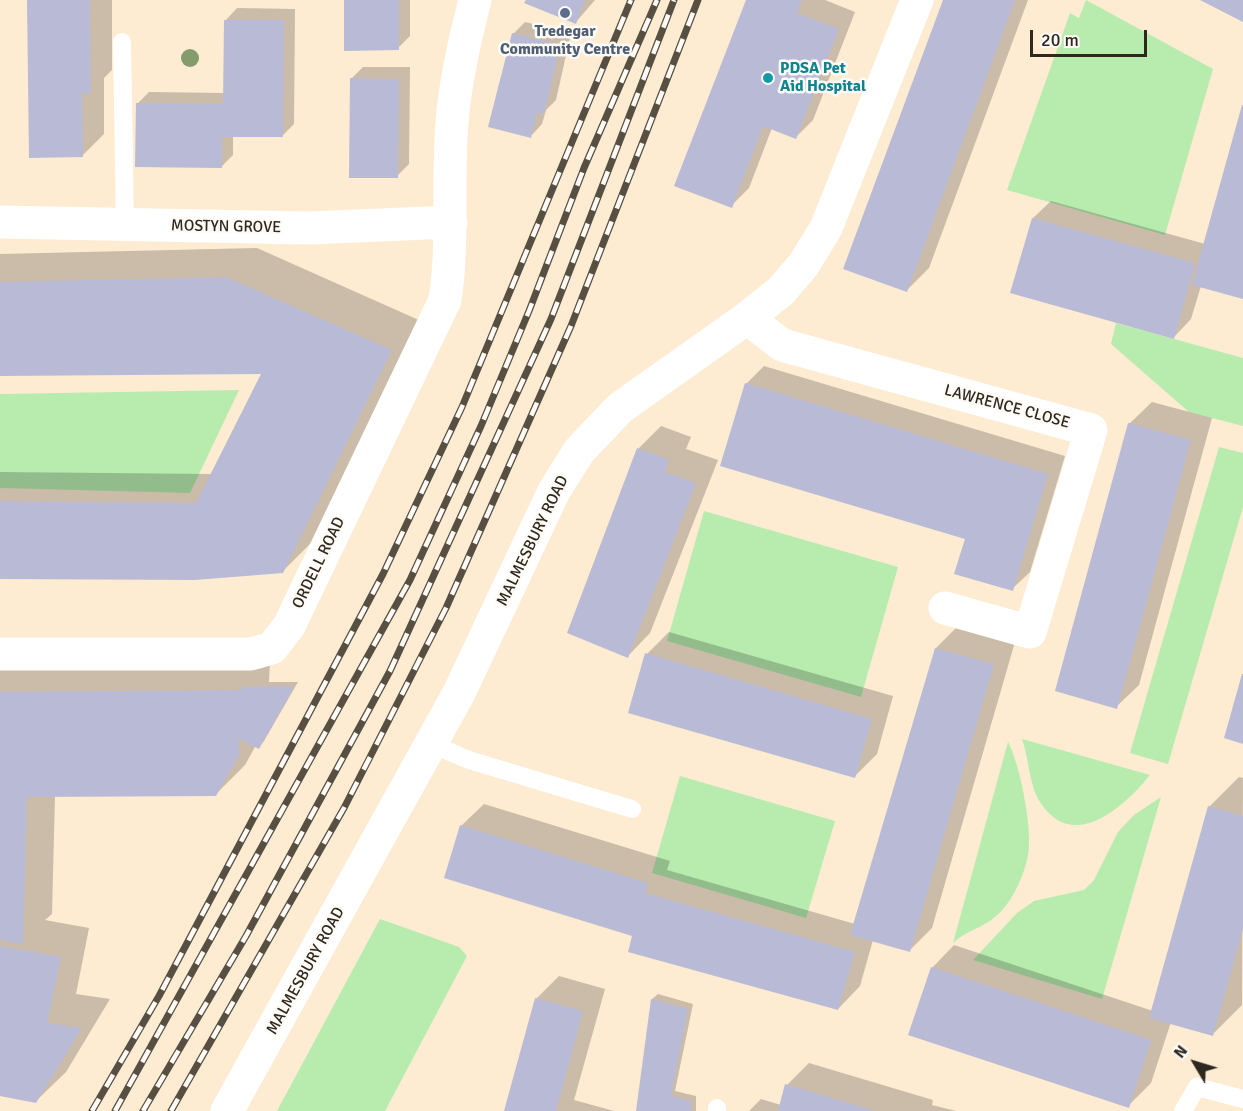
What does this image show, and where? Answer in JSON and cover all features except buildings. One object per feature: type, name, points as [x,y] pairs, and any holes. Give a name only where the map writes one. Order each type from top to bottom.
[{"type":"street","name":"ORDELL ROAD","points":[[0,654],[251,654],[272,648],[289,626],[445,300],[451,263],[452,121],[467,31],[475,0]]},
{"type":"street","name":"MALMESBURY ROAD","points":[[227,1111],[431,744],[485,641],[554,492],[579,451],[620,408],[747,318],[781,291],[804,264],[826,228],[917,0]]},
{"type":"street","name":"MOSTYN GROVE","points":[[0,222],[309,228],[451,222]]},
{"type":"street","name":"LAWRENCE CLOSE","points":[[747,318],[782,345],[1091,430],[1030,632],[945,608]]},
{"type":"lane","points":[[122,42],[125,225]]},
{"type":"lane","points":[[431,744],[469,760],[632,809]]},
{"type":"lane","points":[[1183,1111],[1197,1087],[1243,1100]]},
{"type":"green space","points":[[1086,0],[1213,69],[1165,235],[1007,190],[1070,13],[1079,18]]},
{"type":"green space","points":[[1116,323],[1243,358],[1243,426],[1189,412],[1111,344]]},
{"type":"green space","points":[[239,390],[190,493],[0,488],[0,394]]},
{"type":"green space","points":[[1219,447],[1243,453],[1243,507],[1168,764],[1130,753]]},
{"type":"green space","points":[[704,511],[898,567],[861,697],[667,641]]},
{"type":"green space","points":[[1022,739],[1150,775],[1127,800],[1098,820],[1083,824],[1068,824],[1053,817],[1036,795]]},
{"type":"green space","points":[[1008,742],[1017,766],[1027,814],[1029,844],[1026,863],[1017,888],[1002,911],[953,943]]},
{"type":"green space","points":[[680,776],[835,821],[806,918],[652,873]]},
{"type":"green space","points":[[1161,797],[1102,999],[973,960],[1017,913],[1034,901],[1084,890],[1094,880],[1118,832],[1134,815]]},
{"type":"green space","points":[[380,919],[459,947],[467,956],[385,1111],[277,1111]]},
{"type":"railway","points":[[92,1111],[159,996],[383,574],[462,407],[631,0]]},
{"type":"railway","points":[[115,1111],[410,580],[481,426],[529,311],[584,168],[657,0]]},
{"type":"railway","points":[[143,1111],[246,936],[390,671],[551,319],[674,0]]},
{"type":"railway","points":[[171,1111],[344,808],[446,608],[571,326],[698,0]]},
{"type":"place","name":"Tredegar Community Centre","points":[[565,13]]},
{"type":"place","name":"PDSA Pet Aid Hospital","points":[[768,78]]}]
